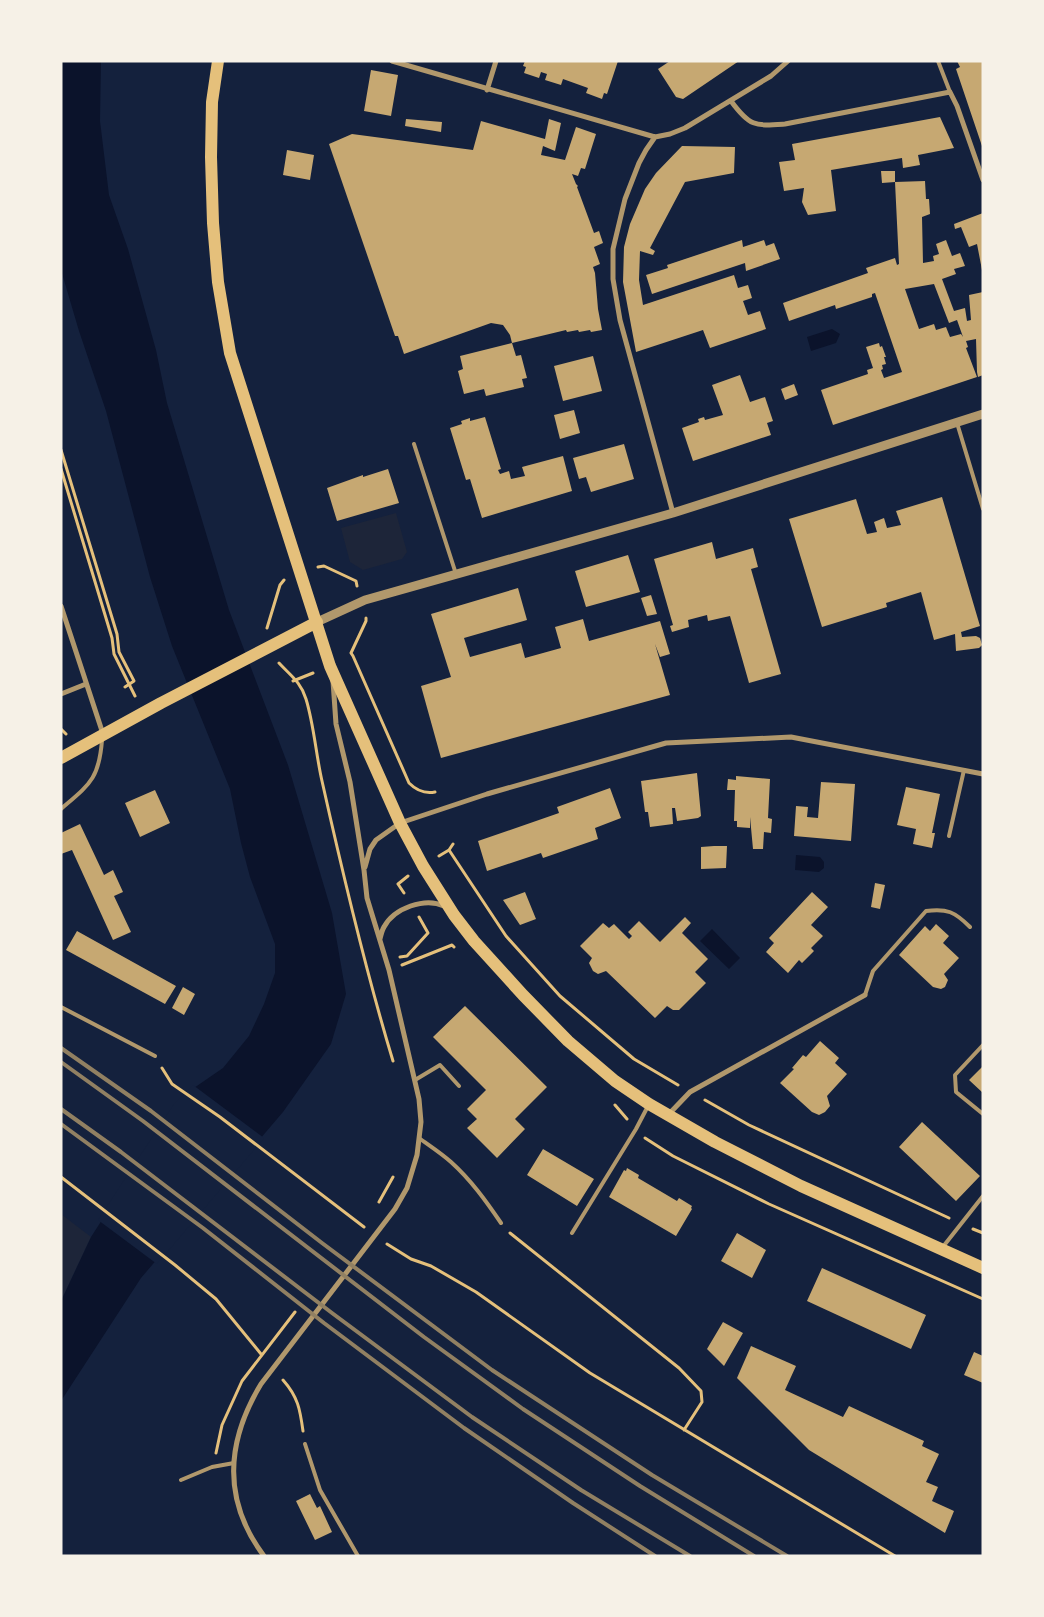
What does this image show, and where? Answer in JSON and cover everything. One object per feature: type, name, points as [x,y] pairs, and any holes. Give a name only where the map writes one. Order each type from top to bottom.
[{"type":"main road","points":[[218,61],[212,102],[213,223],[218,282],[230,353],[243,399],[332,670],[400,823],[422,866],[454,915],[474,941],[568,1041],[615,1081],[667,1115],[715,1142],[802,1186],[983,1268]]},
{"type":"main road","points":[[61,758],[160,703],[317,622]]},
{"type":"street","points":[[392,61],[655,137],[685,128],[776,73],[788,61]]},
{"type":"street","points":[[487,90],[496,61]]},
{"type":"street","points":[[732,101],[748,122],[765,126],[785,124],[950,92],[957,106],[983,180]]},
{"type":"street","points":[[655,137],[642,156],[625,199],[613,249],[614,279],[620,320],[673,513]]},
{"type":"street","points":[[317,622],[365,600],[673,513],[983,414]]},
{"type":"street","points":[[61,606],[103,735]]},
{"type":"street","points":[[264,1556],[257,1547],[242,1516],[236,1498],[234,1481],[236,1441],[248,1406],[261,1384],[395,1209],[407,1188],[414,1167],[419,1138],[420,1115],[415,1080],[389,970],[367,898],[350,782],[336,724],[332,670]]},
{"type":"street","points":[[61,694],[86,684]]},
{"type":"street","points":[[364,870],[370,849],[376,840],[400,823],[487,794],[666,743],[791,737],[983,774]]},
{"type":"street","points":[[380,939],[383,928],[390,919],[413,906],[426,902],[437,903],[445,906],[454,915]]},
{"type":"street","points":[[667,1115],[690,1092],[865,995]]},
{"type":"lane","points":[[938,61],[950,92]]},
{"type":"lane","points":[[956,423],[983,509]]},
{"type":"lane","points":[[414,444],[456,574]]},
{"type":"lane","points":[[61,809],[82,792],[95,777],[101,762],[103,735]]},
{"type":"lane","points":[[949,836],[964,770]]},
{"type":"lane","points":[[865,995],[873,971],[926,911],[938,909],[956,913],[970,927]]},
{"type":"lane","points":[[61,1007],[156,1056]]},
{"type":"lane","points":[[983,1045],[955,1075],[956,1092],[983,1114]]},
{"type":"lane","points":[[415,1080],[440,1065],[459,1086]]},
{"type":"lane","points":[[572,1233],[636,1129],[649,1104]]},
{"type":"lane","points":[[419,1138],[462,1172],[478,1190],[501,1223]]},
{"type":"lane","points":[[941,1250],[983,1196]]},
{"type":"lane","points":[[305,1444],[320,1490],[358,1556]]},
{"type":"lane","points":[[181,1480],[212,1467],[234,1463]]},
{"type":"path","points":[[61,450],[117,634],[119,652],[134,682],[125,687]]},
{"type":"path","points":[[67,467],[61,469],[112,638],[114,654],[136,699]]},
{"type":"path","points":[[321,566],[356,581]]},
{"type":"path","points":[[264,631],[267,629],[280,585],[284,580]]},
{"type":"path","points":[[366,621],[351,653],[409,782],[420,791],[435,792]]},
{"type":"path","points":[[280,664],[294,676],[306,698],[322,780],[353,913],[376,1005],[394,1066]]},
{"type":"path","points":[[453,844],[449,850],[506,936],[560,996],[634,1059],[749,1125],[983,1233]]},
{"type":"path","points":[[156,1056],[172,1084],[262,1148],[353,1219]]},
{"type":"path","points":[[375,1209],[396,1170]]},
{"type":"path","points":[[61,1177],[216,1299],[248,1339]]},
{"type":"path","points":[[501,1223],[521,1243],[679,1368],[701,1391],[702,1402],[684,1430]]},
{"type":"path","points":[[386,1243],[410,1259],[431,1266],[476,1292],[590,1373],[895,1556]]},
{"type":"path","points":[[281,1378],[293,1392],[300,1413],[305,1444]]},
{"type":"shaded area","points":[[61,61],[101,61],[100,121],[109,195],[128,249],[156,350],[167,403],[229,610],[288,765],[332,913],[346,994],[331,1044],[283,1112],[141,1278],[61,1401],[61,1301],[91,1237],[176,1105],[191,1090],[223,1068],[249,1036],[264,1004],[275,973],[275,944],[250,877],[230,789],[172,646],[150,577],[106,411],[61,270]]},
{"type":"shaded area","points":[[832,329],[840,334],[836,343],[811,351],[807,337]]},
{"type":"shaded area","points":[[396,513],[407,552],[402,559],[363,570],[350,562],[341,528]]},
{"type":"shaded area","points":[[796,855],[820,857],[824,862],[824,868],[819,872],[795,870]]},
{"type":"shaded area","points":[[712,929],[740,958],[729,969],[700,941]]},
{"type":"shaded area","points":[[61,1214],[91,1237],[61,1301]]},
{"type":"pier","points":[[193,1085],[264,1138],[157,1264],[98,1220],[174,1104]]},
{"type":"building","points":[[525,61],[618,61],[607,94],[604,93],[602,99],[586,93],[588,88],[563,79],[561,85],[545,80],[547,74],[541,72],[539,78],[524,73],[526,67],[523,66]]},
{"type":"building","points":[[670,61],[739,61],[683,99],[676,97],[658,69]]},
{"type":"building","points":[[957,61],[983,61],[983,149],[956,69],[960,67]]},
{"type":"building","points":[[371,70],[398,75],[391,116],[364,111]]},
{"type":"building","points":[[940,117],[954,148],[918,155],[920,165],[903,168],[902,158],[831,170],[836,211],[808,215],[802,202],[804,188],[784,191],[779,162],[795,160],[792,144]]},
{"type":"building","points":[[406,119],[442,122],[441,132],[405,126]]},
{"type":"building","points":[[549,119],[561,123],[555,151],[543,146],[541,155],[565,160],[576,127],[596,134],[585,169],[581,168],[578,176],[572,174],[594,233],[599,231],[603,243],[594,247],[600,264],[593,267],[602,330],[567,332],[566,330],[512,343],[510,335],[503,325],[491,323],[404,354],[398,336],[395,336],[329,144],[352,134],[473,150],[481,121],[545,139]]},
{"type":"building","points":[[682,146],[735,147],[734,173],[685,182],[650,248],[655,251],[653,255],[640,251],[639,280],[643,305],[734,275],[738,288],[748,285],[752,298],[743,301],[748,315],[760,311],[766,329],[710,348],[703,330],[636,352],[623,282],[624,247],[630,224],[645,189],[656,173]]},
{"type":"building","points":[[287,150],[314,155],[310,180],[283,175]]},
{"type":"building","points":[[881,171],[895,171],[895,182],[882,183]]},
{"type":"building","points":[[925,181],[926,199],[929,199],[930,214],[922,217],[923,263],[934,261],[933,256],[939,254],[936,244],[946,240],[952,256],[960,253],[965,266],[954,269],[956,274],[942,279],[954,311],[965,308],[967,321],[971,320],[969,295],[983,292],[983,375],[978,377],[976,339],[966,341],[968,347],[966,348],[977,377],[833,425],[821,390],[868,374],[867,370],[873,368],[866,347],[879,343],[880,347],[882,346],[886,357],[884,357],[886,364],[882,365],[883,369],[881,370],[884,378],[902,372],[875,293],[872,294],[872,297],[836,309],[835,305],[789,321],[783,303],[868,273],[866,268],[895,258],[897,265],[899,264],[895,182]],"holes":[[[934,284],[949,323],[957,320],[963,337],[961,334],[950,337],[946,327],[936,330],[934,324],[919,329],[905,289]]]},
{"type":"building","points":[[983,213],[982,270],[977,244],[969,247],[961,227],[955,229],[954,224]]},
{"type":"building","points":[[742,240],[743,247],[764,240],[766,246],[774,243],[780,259],[746,271],[745,263],[652,294],[646,275],[668,268],[667,265]]},
{"type":"building","points":[[512,343],[516,356],[521,355],[527,378],[522,379],[524,387],[486,396],[484,389],[464,394],[458,371],[463,369],[460,356]]},
{"type":"building","points":[[593,356],[602,391],[563,401],[554,366]]},
{"type":"building","points":[[740,375],[750,402],[765,397],[773,421],[767,423],[771,435],[693,461],[682,428],[699,422],[698,419],[704,417],[705,420],[723,415],[712,385]]},
{"type":"building","points":[[794,384],[798,395],[785,400],[781,389]]},
{"type":"building","points":[[574,410],[580,433],[560,439],[554,415]]},
{"type":"building","points":[[485,417],[501,469],[498,470],[500,474],[509,471],[511,479],[525,476],[522,467],[563,456],[572,491],[482,518],[470,479],[466,480],[450,428],[462,424],[461,421],[470,418],[470,421]]},
{"type":"building","points":[[624,444],[634,479],[591,492],[586,477],[579,479],[573,458]]},
{"type":"building","points":[[388,469],[399,503],[337,521],[327,488],[363,475],[363,477]]},
{"type":"building","points":[[942,497],[980,626],[961,632],[962,637],[976,636],[980,638],[982,645],[979,648],[956,651],[955,634],[934,640],[921,592],[886,603],[887,607],[822,627],[789,519],[856,499],[867,534],[877,532],[874,522],[884,518],[887,528],[901,525],[896,511]]},
{"type":"building","points":[[712,542],[716,559],[753,548],[758,567],[751,569],[781,674],[749,683],[730,616],[708,621],[707,615],[688,620],[689,627],[672,632],[670,626],[673,625],[654,559]]},
{"type":"building","points":[[628,555],[640,592],[586,607],[575,571]]},
{"type":"building","points":[[518,588],[527,620],[464,638],[470,657],[521,643],[525,658],[561,648],[555,627],[583,619],[589,641],[660,621],[670,654],[660,657],[655,644],[670,695],[441,758],[421,686],[451,677],[431,614]]},
{"type":"building","points":[[651,595],[657,614],[647,616],[641,598]]},
{"type":"building","points":[[697,773],[701,816],[677,821],[675,808],[672,808],[673,824],[650,827],[648,812],[645,812],[641,781]]},
{"type":"building","points":[[736,776],[770,779],[768,818],[772,819],[771,833],[764,832],[763,849],[753,849],[750,817],[750,828],[737,827],[737,821],[734,821],[735,790],[727,790],[728,779],[736,780]]},
{"type":"building","points":[[821,782],[855,784],[851,841],[794,836],[796,806],[808,807],[807,817],[818,818]]},
{"type":"building","points":[[906,787],[940,794],[932,833],[935,833],[932,848],[913,844],[916,829],[897,825]]},
{"type":"building","points":[[610,788],[621,818],[595,828],[598,839],[543,858],[541,853],[487,871],[478,841],[559,813],[557,807]]},
{"type":"building","points":[[155,790],[170,823],[140,837],[125,803]]},
{"type":"building","points":[[80,824],[104,875],[113,870],[123,892],[114,896],[131,932],[113,940],[72,850],[61,854],[61,833]]},
{"type":"building","points":[[727,846],[726,868],[701,869],[701,847]]},
{"type":"building","points":[[875,883],[885,885],[880,909],[871,907]]},
{"type":"building","points":[[525,892],[536,919],[520,925],[503,900]]},
{"type":"building","points":[[812,892],[828,907],[811,925],[823,936],[811,948],[814,951],[802,963],[799,960],[788,973],[766,952],[774,943],[769,938]]},
{"type":"building","points":[[685,917],[691,923],[682,933],[708,959],[695,972],[706,983],[679,1010],[673,1010],[667,1006],[655,1018],[606,971],[598,974],[593,971],[589,963],[592,958],[580,946],[603,923],[609,928],[614,924],[629,939],[632,936],[628,932],[639,921],[660,942]]},
{"type":"building","points":[[936,924],[949,936],[943,943],[959,958],[944,974],[948,980],[945,987],[941,989],[933,987],[899,955],[925,926],[930,931]]},
{"type":"building","points":[[77,931],[176,986],[165,1004],[66,950]]},
{"type":"building","points":[[183,987],[195,994],[184,1015],[172,1008]]},
{"type":"building","points":[[465,1006],[547,1087],[515,1119],[525,1129],[497,1158],[467,1128],[477,1119],[467,1109],[486,1090],[433,1037]]},
{"type":"building","points":[[820,1041],[839,1058],[835,1063],[847,1074],[827,1096],[830,1106],[819,1115],[812,1112],[780,1083],[794,1069],[792,1068],[803,1055],[806,1057]]},
{"type":"building","points":[[983,1066],[983,1093],[969,1080]]},
{"type":"building","points":[[922,1122],[980,1176],[956,1201],[899,1147]]},
{"type":"building","points":[[543,1149],[594,1179],[577,1206],[527,1175]]},
{"type":"building","points":[[627,1168],[639,1175],[638,1178],[677,1201],[679,1198],[692,1206],[676,1236],[609,1197]]},
{"type":"building","points":[[737,1233],[766,1250],[752,1278],[721,1261]]},
{"type":"building","points":[[822,1268],[926,1315],[911,1349],[807,1301]]},
{"type":"building","points":[[723,1322],[743,1333],[724,1366],[707,1349]]},
{"type":"building","points":[[751,1346],[796,1366],[785,1390],[843,1417],[849,1406],[924,1441],[922,1446],[939,1454],[926,1482],[938,1487],[932,1501],[954,1511],[945,1533],[809,1450],[737,1378]]},
{"type":"building","points":[[974,1352],[983,1356],[983,1383],[964,1375]]},
{"type":"building","points":[[310,1494],[317,1508],[320,1506],[332,1532],[315,1540],[296,1501]]},
{"type":"railway","points":[[61,1048],[151,1111],[322,1243],[492,1370],[652,1475],[787,1556]]},
{"type":"railway","points":[[61,1062],[143,1121],[424,1337],[523,1409],[640,1486],[754,1556]]},
{"type":"railway","points":[[61,1109],[121,1152],[472,1417],[581,1490],[690,1556]]},
{"type":"railway","points":[[61,1124],[203,1228],[324,1323],[464,1428],[573,1503],[655,1556]]}]
